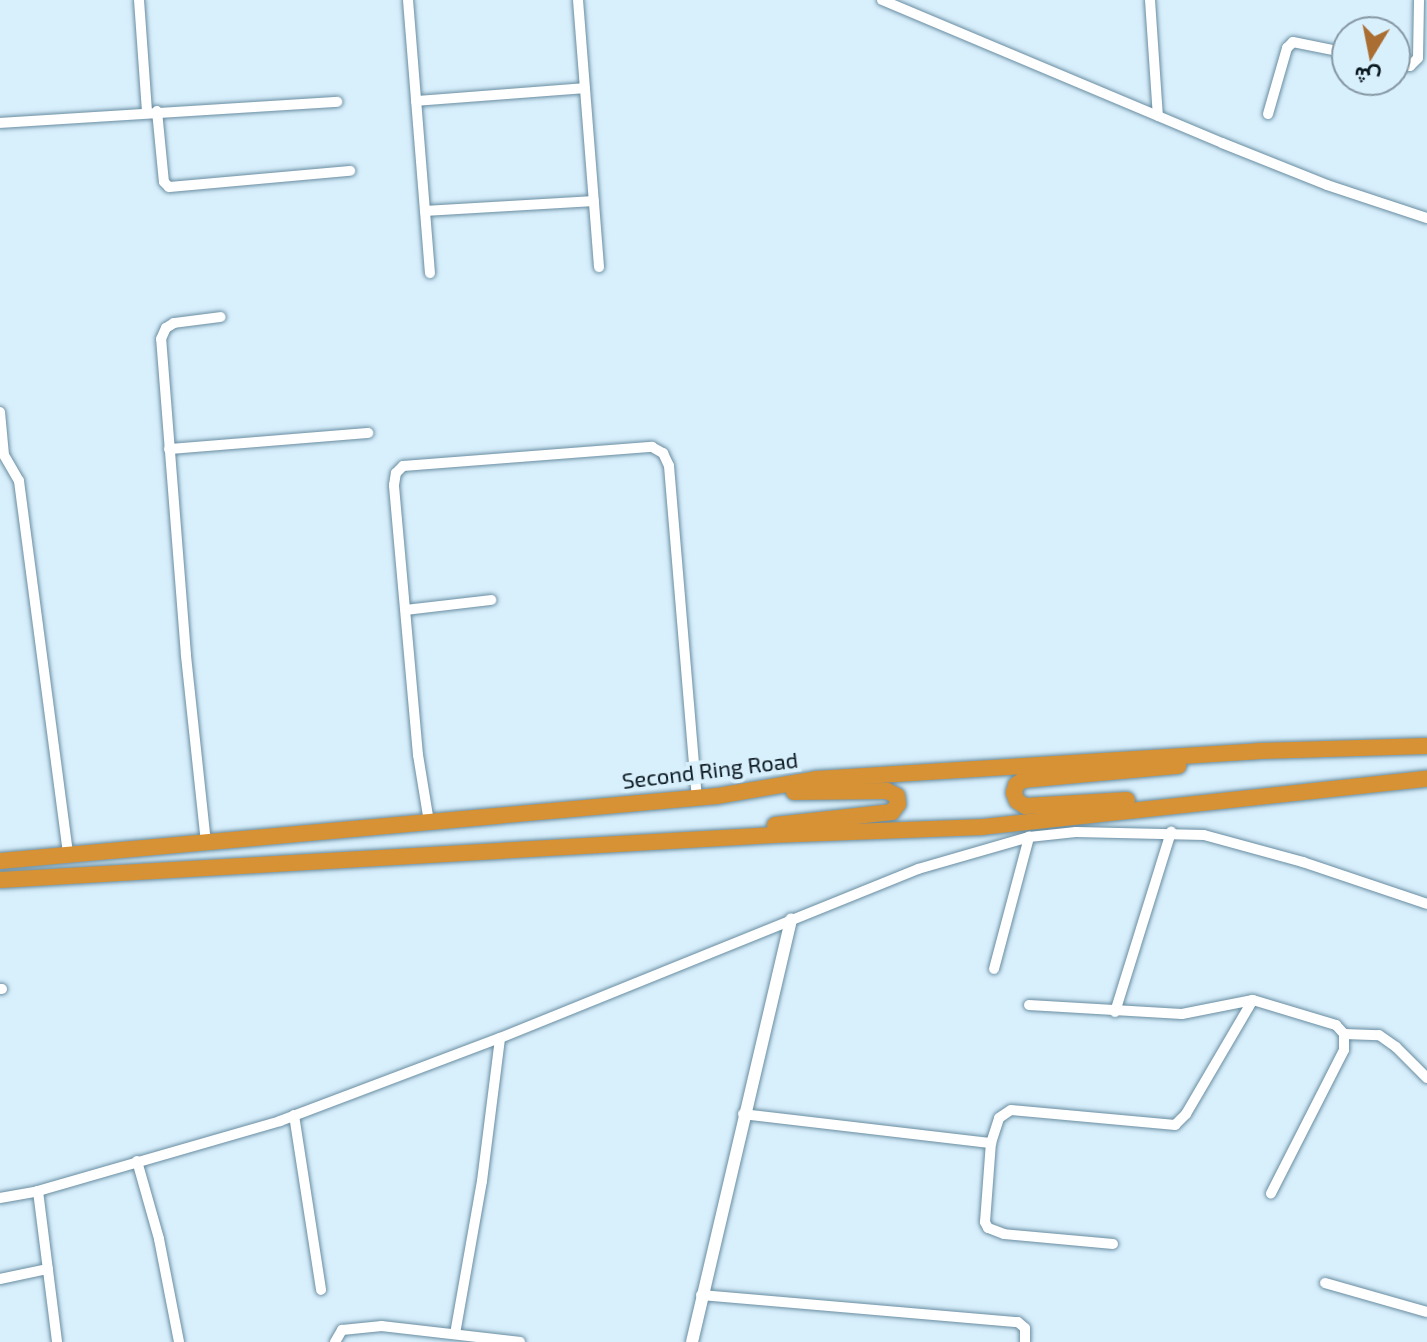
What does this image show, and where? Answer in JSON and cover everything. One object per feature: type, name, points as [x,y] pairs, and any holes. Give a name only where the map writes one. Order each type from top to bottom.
[{"type":"highway","name":"Second Ring Road","points":[[0,861],[717,796],[816,779],[1258,751],[1427,746]]},
{"type":"highway","points":[[1254,797],[1209,793],[1029,806],[1021,804],[1014,793],[1023,780],[1199,764],[1258,751]]},
{"type":"highway","points":[[0,880],[235,864],[968,828],[1427,779]]},
{"type":"highway","points":[[235,864],[272,857],[382,849],[821,822],[892,812],[898,804],[897,796],[887,791],[840,789],[717,796]]},
{"type":"street","points":[[139,0],[152,111],[164,182],[169,187],[350,171]]},
{"type":"street","points":[[408,0],[430,273]]},
{"type":"street","points":[[578,0],[599,267]]},
{"type":"street","points":[[882,0],[1327,185],[1427,218]]},
{"type":"street","points":[[1150,0],[1158,116]]},
{"type":"street","points":[[1411,65],[1418,58],[1419,0]]},
{"type":"street","points":[[1268,114],[1287,48],[1293,42],[1331,50]]},
{"type":"street","points":[[416,101],[585,88]]},
{"type":"street","points":[[0,123],[152,111],[337,102]]},
{"type":"street","points":[[425,211],[594,201]]},
{"type":"street","points":[[206,843],[161,339],[166,328],[174,323],[221,317]]},
{"type":"street","points":[[0,412],[4,455],[19,481],[68,854]]},
{"type":"street","points":[[169,449],[368,433]]},
{"type":"street","points":[[429,822],[418,755],[394,485],[396,473],[403,466],[652,447],[663,453],[669,466],[697,797]]},
{"type":"street","points":[[406,610],[491,600]]},
{"type":"street","points":[[0,1198],[38,1191],[294,1115],[500,1038],[918,869],[1029,837],[1076,832],[1204,835],[1248,846],[1427,904]]},
{"type":"street","points":[[1115,1012],[1171,832]]},
{"type":"street","points":[[994,969],[1029,837]]},
{"type":"street","points":[[692,1342],[791,919]]},
{"type":"street","points":[[1113,1244],[1004,1234],[988,1228],[985,1222],[991,1143],[999,1118],[1011,1110],[1175,1125],[1186,1114],[1253,1000]]},
{"type":"street","points":[[1029,1005],[1115,1012],[1198,1014],[1253,1000],[1336,1025],[1344,1034],[1344,1050],[1271,1193]]},
{"type":"street","points":[[1344,1034],[1379,1035],[1396,1047],[1427,1078]]},
{"type":"street","points":[[455,1334],[482,1181],[500,1038]]},
{"type":"street","points":[[743,1114],[991,1143]]},
{"type":"street","points":[[294,1115],[321,1290]]},
{"type":"street","points":[[137,1161],[159,1239],[179,1342]]},
{"type":"street","points":[[38,1191],[57,1342]]},
{"type":"street","points":[[0,1279],[48,1269]]},
{"type":"street","points":[[1325,1283],[1427,1312]]},
{"type":"street","points":[[701,1295],[1018,1322],[1025,1328],[1025,1342]]},
{"type":"street","points":[[335,1342],[342,1330],[354,1327],[520,1342]]}]
